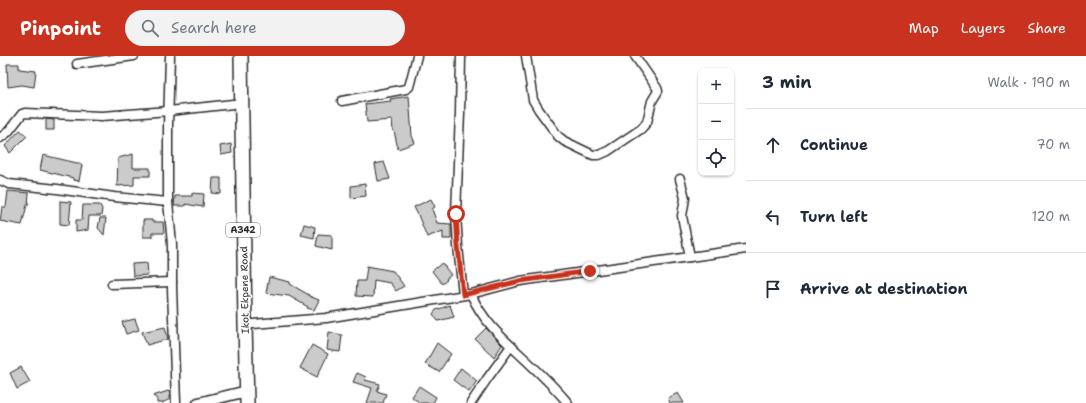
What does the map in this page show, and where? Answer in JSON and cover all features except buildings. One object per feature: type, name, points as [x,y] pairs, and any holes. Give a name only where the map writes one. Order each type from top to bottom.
[{"type":"highway","name":"Ikot Ekpene Road","points":[[241,56],[249,324],[255,403]]},
{"type":"highway","name":"Ikot Ekpene Road","points":[[247,397],[249,324],[250,56]]},
{"type":"street","points":[[77,64],[134,56]]},
{"type":"street","points":[[170,56],[168,111],[168,202],[172,244],[176,403]]},
{"type":"street","points":[[342,101],[406,89],[409,87],[416,56]]},
{"type":"street","points":[[461,56],[456,214],[458,246],[467,294],[492,328],[568,403]]},
{"type":"street","points":[[526,56],[533,100],[539,110],[558,136],[564,141],[593,155],[608,152],[641,129],[647,122],[652,101],[658,91],[658,88],[635,56]]},
{"type":"street","points":[[0,138],[8,132],[22,114],[25,113],[102,116],[242,103]]},
{"type":"street","points":[[680,179],[685,198],[682,216],[690,257]]},
{"type":"street","points":[[0,180],[10,184],[168,202]]},
{"type":"street","points":[[249,324],[326,318],[467,294],[520,281],[746,249]]},
{"type":"street","points":[[112,284],[172,282]]},
{"type":"street","points":[[471,403],[511,346]]},
{"type":"street","points":[[198,403],[247,397]]},
{"type":"route","points":[[456,214],[463,295],[520,281],[590,271]]}]
